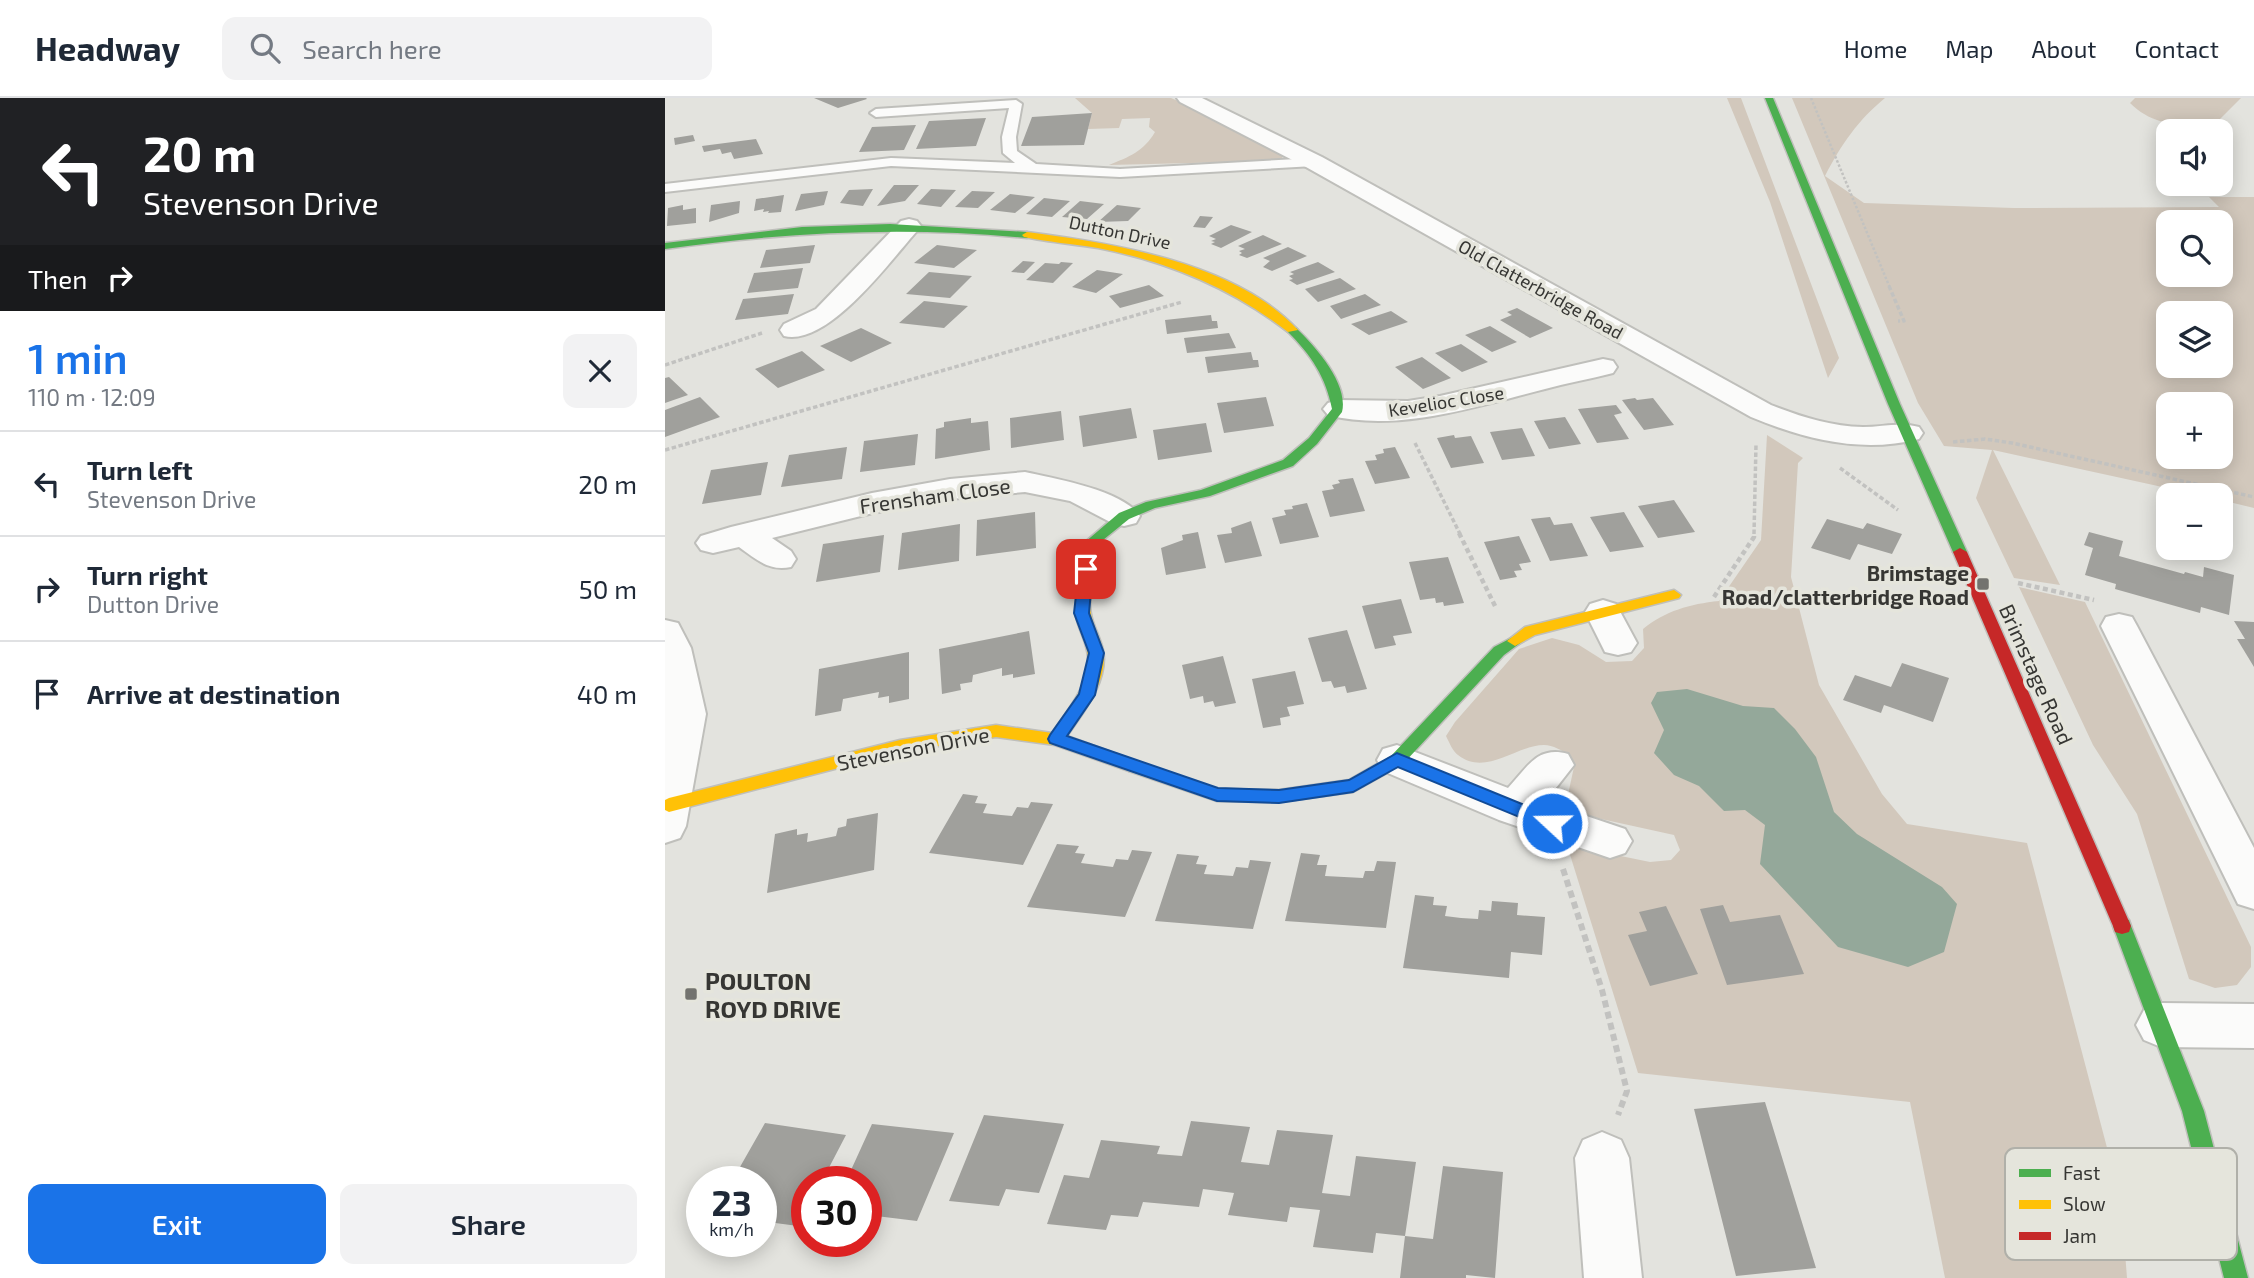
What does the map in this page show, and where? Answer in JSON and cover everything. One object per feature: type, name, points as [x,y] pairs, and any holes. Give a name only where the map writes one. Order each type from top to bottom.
[{"type":"street","name":"Old Clatterbridge Road","points":[[1187,98],[1314,162],[1766,415],[1804,429],[1842,436],[1910,439]]},
{"type":"street","name":"Brimstage Road","points":[[1769,98],[1910,439],[2025,698],[2161,1025],[2193,1111],[2203,1148]]},
{"type":"street","points":[[794,330],[825,315],[909,226]]},
{"type":"street","name":"Dutton Drive","points":[[665,246],[804,228],[946,226],[1061,238],[1153,256],[1224,284],[1269,311],[1307,344],[1323,362],[1336,387],[1338,409]]},
{"type":"street","points":[[834,305],[869,306]]},
{"type":"street","name":"Kevelioc Close","points":[[1338,409],[1399,411],[1465,402],[1518,389],[1550,369],[1604,368]]},
{"type":"street","points":[[1056,739],[1087,695],[1097,653],[1081,613],[1091,543],[1124,516],[1151,505],[1205,493],[1288,463],[1313,441],[1338,409]]},
{"type":"street","name":"Frensham Close","points":[[779,559],[728,539],[871,503],[950,489],[1025,482],[1080,494],[1124,516]]},
{"type":"street","name":"Stevenson Drive","points":[[667,816],[900,746],[996,731],[1056,739],[1217,795],[1279,796],[1353,786],[1397,760],[1499,651],[1513,641],[1530,631],[1611,627],[1674,595]]},
{"type":"street","points":[[2119,626],[2254,891]]},
{"type":"street","points":[[665,632],[672,648],[686,714],[667,816]]},
{"type":"street","points":[[1397,760],[1514,809],[1610,841]]},
{"type":"street","points":[[1514,809],[1554,765]]},
{"type":"street","points":[[2161,1025],[2254,1026]]},
{"type":"street","points":[[1602,1158],[1613,1278]]},
{"type":"street","name":"Brimstage Road","points":[[2231,1260],[2236,1278]]},
{"type":"lane","points":[[876,113],[1013,101],[1010,153],[1031,167]]},
{"type":"lane","points":[[665,188],[891,162],[1120,173],[1314,162]]},
{"type":"path","points":[[665,450],[1201,296],[1224,284]]},
{"type":"path","points":[[665,365],[783,326],[786,331],[794,330]]},
{"type":"path","points":[[1399,411],[1513,641]]},
{"type":"path","points":[[1674,595],[1693,600],[1712,599],[1754,537],[1757,446],[1753,440],[1766,415]]},
{"type":"path","points":[[1910,439],[1985,439],[2013,443],[2254,497]]},
{"type":"path","points":[[1836,465],[1923,530],[1950,533]]},
{"type":"path","points":[[2007,581],[2050,588],[2094,600],[2119,626]]},
{"type":"path","points":[[1552,823],[1560,861],[1602,990],[1627,1091],[1602,1158]]},
{"type":"shaded area","points":[[1075,98],[1171,98],[1236,126],[1285,152],[1282,158],[1275,161],[1109,165],[1146,144],[1155,132],[1149,127],[1150,118],[1122,119],[1119,128],[1088,129],[1092,113]]},
{"type":"shaded area","points":[[1727,98],[1741,98],[1839,358],[1828,378],[1770,202]]},
{"type":"shaded area","points":[[1792,98],[1885,98],[1866,115],[1851,134],[1825,176],[1864,203],[2014,208],[2219,207],[2209,197],[2254,197],[2254,508],[2233,503],[2233,483],[2156,483],[2156,486],[1993,450],[2060,585],[2014,578],[1976,498],[1992,450],[1944,446],[1918,403]]},
{"type":"shaded area","points":[[2135,98],[2241,98],[2220,119],[2156,120],[2130,103]]},
{"type":"shaded area","points":[[1767,435],[1803,458],[1798,463],[1791,577],[1819,685],[1882,794],[1907,824],[2027,843],[2107,1148],[2005,1148],[2005,1260],[2126,1260],[2127,1278],[1945,1278],[1910,1102],[1638,1073],[1567,845],[1650,862],[1671,860],[1680,850],[1674,835],[1583,815],[1567,799],[1574,767],[1570,755],[1557,748],[1547,745],[1533,746],[1490,762],[1479,763],[1456,754],[1451,747],[1446,736],[1455,722],[1519,649],[1552,638],[1579,645],[1606,662],[1632,661],[1644,648],[1643,629],[1678,609],[1719,601],[1761,540]]},
{"type":"shaded area","points":[[2019,587],[2085,602],[2251,947],[2251,967],[2237,985],[2215,988],[2189,979],[2137,814],[2093,745]]},
{"type":"shaded area","points":[[1687,689],[1743,706],[1774,708],[1795,729],[1816,757],[1834,812],[1857,834],[1942,887],[1957,904],[1944,952],[1908,967],[1838,947],[1760,864],[1765,825],[1745,810],[1724,811],[1699,786],[1674,775],[1654,753],[1664,730],[1651,703],[1657,692]]},
{"type":"building","points":[[814,98],[866,98],[867,99],[838,108]]},
{"type":"building","points":[[1092,113],[1084,145],[1021,146],[1032,117]]},
{"type":"building","points":[[986,118],[976,146],[916,149],[929,121]]},
{"type":"building","points":[[916,125],[904,150],[859,152],[872,127]]},
{"type":"building","points":[[693,135],[695,141],[675,145],[674,138]]},
{"type":"building","points":[[756,139],[763,154],[734,159],[731,152],[722,154],[720,149],[704,152],[702,146]]},
{"type":"building","points":[[894,185],[919,185],[905,201],[877,206]]},
{"type":"building","points":[[873,189],[863,206],[840,203],[849,190]]},
{"type":"building","points":[[931,189],[956,190],[941,207],[917,204]]},
{"type":"building","points":[[828,191],[824,205],[795,211],[801,194]]},
{"type":"building","points":[[972,191],[995,192],[978,208],[955,207]]},
{"type":"building","points":[[1010,194],[1035,197],[1015,213],[990,210]]},
{"type":"building","points":[[784,195],[781,212],[768,213],[769,211],[763,212],[764,209],[754,211],[756,199]]},
{"type":"building","points":[[1044,198],[1070,201],[1052,217],[1026,214]]},
{"type":"building","points":[[740,201],[739,213],[709,222],[711,205]]},
{"type":"building","points":[[1080,201],[1104,204],[1087,219],[1062,217]]},
{"type":"building","points":[[683,205],[683,210],[696,208],[696,223],[667,226],[668,208]]},
{"type":"building","points":[[1117,205],[1141,208],[1128,221],[1098,222]]},
{"type":"building","points":[[1200,216],[1213,217],[1205,228],[1193,227]]},
{"type":"building","points":[[1231,225],[1252,232],[1221,248],[1211,244],[1215,242],[1211,241],[1216,239],[1209,236]]},
{"type":"building","points":[[1263,235],[1282,244],[1247,258],[1239,255],[1242,253],[1239,251],[1245,249],[1238,246]]},
{"type":"building","points":[[815,245],[810,263],[760,268],[766,250]]},
{"type":"building","points":[[937,245],[977,250],[954,268],[914,263]]},
{"type":"building","points":[[1288,247],[1307,256],[1272,271],[1263,267],[1270,261],[1263,258]]},
{"type":"building","points":[[1023,261],[1035,262],[1024,273],[1011,272]]},
{"type":"building","points":[[1318,262],[1335,272],[1297,285],[1289,280],[1293,279],[1289,276],[1294,274],[1290,272]]},
{"type":"building","points":[[1045,263],[1073,263],[1053,283],[1026,280]]},
{"type":"building","points":[[803,268],[798,288],[747,293],[754,273]]},
{"type":"building","points":[[1097,270],[1123,274],[1096,293],[1072,287]]},
{"type":"building","points":[[929,272],[972,276],[950,298],[906,294]]},
{"type":"building","points":[[1340,278],[1356,289],[1318,302],[1305,289]]},
{"type":"building","points":[[1149,285],[1164,296],[1120,308],[1109,296]]},
{"type":"building","points":[[794,294],[788,314],[735,320],[743,299]]},
{"type":"building","points":[[1365,294],[1381,305],[1341,319],[1330,306]]},
{"type":"building","points":[[924,301],[968,306],[944,328],[899,323]]},
{"type":"building","points":[[1517,308],[1553,328],[1530,338],[1500,320],[1512,315],[1507,312]]},
{"type":"building","points":[[1391,311],[1408,322],[1369,335],[1351,324]]},
{"type":"building","points":[[1211,315],[1212,321],[1217,321],[1218,328],[1167,334],[1165,320]]},
{"type":"building","points":[[1490,326],[1517,342],[1492,352],[1465,335]]},
{"type":"building","points":[[861,328],[892,343],[851,362],[820,346]]},
{"type":"building","points":[[1229,333],[1236,348],[1187,353],[1184,338]]},
{"type":"building","points":[[1461,344],[1488,362],[1462,372],[1435,353]]},
{"type":"building","points":[[802,351],[825,370],[778,388],[755,369]]},
{"type":"building","points":[[1251,352],[1253,360],[1258,360],[1259,367],[1208,373],[1205,357]]},
{"type":"building","points":[[1422,357],[1451,378],[1423,389],[1395,367]]},
{"type":"building","points":[[669,377],[688,395],[665,403],[665,378]]},
{"type":"building","points":[[700,397],[720,417],[665,437],[665,410]]},
{"type":"building","points":[[1266,397],[1274,426],[1224,433],[1217,403]]},
{"type":"building","points":[[1653,398],[1674,425],[1644,430],[1622,400]]},
{"type":"building","points":[[1616,405],[1622,413],[1614,415],[1629,439],[1597,443],[1578,409]]},
{"type":"building","points":[[1131,408],[1137,438],[1083,447],[1079,416]]},
{"type":"building","points":[[1061,411],[1064,440],[1011,448],[1010,418]]},
{"type":"building","points":[[1565,417],[1581,444],[1549,449],[1534,421]]},
{"type":"building","points":[[971,418],[971,423],[988,421],[990,450],[935,459],[936,429],[944,427],[944,422]]},
{"type":"building","points":[[1206,423],[1212,452],[1158,460],[1153,430]]},
{"type":"building","points":[[1522,428],[1535,456],[1502,460],[1490,432]]},
{"type":"building","points":[[918,434],[915,465],[860,472],[864,441]]},
{"type":"building","points":[[1454,435],[1455,438],[1471,436],[1484,463],[1451,468],[1437,438]]},
{"type":"building","points":[[847,447],[842,479],[781,487],[789,455]]},
{"type":"building","points":[[1395,447],[1410,478],[1375,484],[1365,461],[1377,460],[1375,455],[1384,453],[1383,449]]},
{"type":"building","points":[[768,462],[761,495],[702,504],[711,470]]},
{"type":"building","points":[[1353,478],[1365,511],[1330,517],[1322,491],[1334,489],[1332,485],[1340,483],[1338,480]]},
{"type":"building","points":[[1674,500],[1695,532],[1658,538],[1638,506]]},
{"type":"building","points":[[1307,503],[1319,537],[1280,544],[1272,518],[1286,515],[1284,510],[1293,509],[1292,506]]},
{"type":"building","points":[[1035,512],[1036,548],[976,556],[977,520]]},
{"type":"building","points":[[1624,512],[1644,547],[1610,552],[1590,517]]},
{"type":"building","points":[[1550,517],[1554,525],[1572,523],[1588,556],[1550,561],[1531,519]]},
{"type":"building","points":[[1827,519],[1863,529],[1867,523],[1902,534],[1892,554],[1858,544],[1850,560],[1811,548]]},
{"type":"building","points":[[1251,521],[1262,556],[1225,563],[1217,535],[1232,533],[1231,528]]},
{"type":"building","points":[[960,524],[959,561],[898,570],[902,533]]},
{"type":"building","points":[[1198,532],[1206,568],[1166,575],[1161,548],[1183,540],[1182,535]]},
{"type":"building","points":[[2089,532],[2123,541],[2119,556],[2184,574],[2185,572],[2203,577],[2204,567],[2234,575],[2229,615],[2201,607],[2200,613],[2115,589],[2116,584],[2085,575],[2093,548],[2084,545]]},
{"type":"building","points":[[884,535],[880,572],[816,582],[823,544]]},
{"type":"building","points":[[1519,536],[1531,562],[1519,564],[1522,570],[1514,571],[1517,577],[1500,580],[1484,542]]},
{"type":"building","points":[[1448,557],[1464,603],[1444,606],[1443,602],[1436,603],[1435,598],[1420,600],[1409,562]]},
{"type":"building","points":[[1401,599],[1412,633],[1393,636],[1396,645],[1375,649],[1362,606]]},
{"type":"building","points":[[2234,621],[2254,622],[2254,667],[2237,639],[2245,639]]},
{"type":"building","points":[[1347,630],[1367,689],[1347,693],[1345,686],[1334,688],[1331,681],[1322,682],[1308,638]]},
{"type":"building","points":[[1029,631],[1035,674],[1013,678],[1013,674],[1002,676],[1002,668],[973,675],[972,682],[960,684],[961,690],[942,694],[939,649]]},
{"type":"building","points":[[909,652],[909,699],[889,703],[889,696],[878,698],[879,692],[843,699],[841,711],[815,716],[819,669]]},
{"type":"building","points":[[1223,656],[1236,703],[1215,707],[1213,701],[1204,703],[1203,696],[1190,699],[1182,665]]},
{"type":"building","points":[[1902,663],[1949,678],[1933,722],[1884,705],[1881,713],[1843,700],[1855,675],[1891,687]]},
{"type":"building","points":[[1295,671],[1304,704],[1287,707],[1290,716],[1280,718],[1281,725],[1263,728],[1252,679]]},
{"type":"building","points":[[963,794],[978,796],[975,803],[987,804],[983,813],[1001,815],[1012,816],[1017,807],[1028,808],[1031,802],[1053,804],[1023,865],[929,853]]},
{"type":"building","points":[[878,813],[874,870],[767,893],[775,834],[797,829],[797,835],[808,833],[807,842],[836,836],[838,828],[846,826],[847,819]]},
{"type":"building","points":[[1057,844],[1079,846],[1075,853],[1085,854],[1081,863],[1113,867],[1116,859],[1128,860],[1132,850],[1152,852],[1125,917],[1027,907]]},
{"type":"building","points":[[1301,853],[1320,855],[1317,865],[1327,865],[1325,876],[1363,878],[1365,871],[1374,871],[1377,861],[1396,862],[1386,928],[1285,921]]},
{"type":"building","points":[[1177,854],[1199,856],[1196,864],[1207,865],[1204,874],[1233,876],[1236,867],[1248,868],[1250,860],[1271,862],[1253,929],[1155,921]]},
{"type":"building","points":[[1415,895],[1434,897],[1433,905],[1447,906],[1445,916],[1461,918],[1478,919],[1479,910],[1491,911],[1492,901],[1518,903],[1517,915],[1545,917],[1542,955],[1511,952],[1509,978],[1403,968]]},
{"type":"building","points":[[1723,905],[1730,922],[1780,915],[1804,974],[1727,985],[1700,909]]},
{"type":"building","points":[[1666,906],[1698,974],[1650,986],[1628,935],[1647,931],[1639,912]]},
{"type":"building","points":[[1765,1102],[1816,1268],[1736,1276],[1694,1109]]},
{"type":"building","points":[[984,1115],[1064,1124],[1039,1193],[1006,1189],[999,1206],[949,1201]]},
{"type":"building","points":[[1191,1121],[1250,1127],[1241,1162],[1269,1165],[1277,1130],[1333,1135],[1322,1193],[1350,1196],[1356,1156],[1416,1162],[1405,1236],[1376,1233],[1373,1253],[1313,1247],[1320,1210],[1290,1207],[1287,1222],[1228,1215],[1234,1193],[1203,1189],[1199,1207],[1143,1202],[1138,1217],[1111,1215],[1106,1230],[1047,1224],[1064,1175],[1089,1178],[1101,1140],[1160,1146],[1157,1154],[1182,1156]]},
{"type":"building","points":[[765,1123],[846,1135],[830,1166],[791,1166],[791,1225],[777,1223],[777,1166],[741,1166]]},
{"type":"building","points":[[872,1124],[954,1133],[917,1221],[882,1217],[882,1166],[853,1166]]},
{"type":"building","points":[[1443,1166],[1503,1172],[1495,1278],[1466,1275],[1466,1278],[1400,1278],[1405,1236],[1433,1239]]},
{"type":"traffic: fast","points":[[1769,98],[1894,404],[1960,552]]},
{"type":"traffic: fast","points":[[665,246],[757,234],[846,228],[934,228],[1027,235]]},
{"type":"traffic: fast","points":[[1083,602],[1091,543],[1124,516],[1151,505],[1205,493],[1288,463],[1313,441],[1338,409],[1323,365],[1292,330]]},
{"type":"traffic: fast","points":[[1135,767],[1217,795],[1279,796],[1353,786],[1397,760],[1499,651],[1515,641]]},
{"type":"traffic: fast","points":[[2122,926],[2193,1111],[2203,1148]]},
{"type":"traffic: fast","points":[[2231,1260],[2236,1278]]},
{"type":"traffic: slow","points":[[1027,235],[1098,245],[1167,262],[1201,274],[1264,308],[1292,330]]},
{"type":"traffic: slow","points":[[1515,641],[1530,631],[1674,595]]},
{"type":"traffic: slow","points":[[1056,739],[1084,697],[1094,673],[1095,650],[1084,621],[1083,602]]},
{"type":"traffic: slow","points":[[669,805],[900,746],[996,731],[1056,739],[1135,767]]},
{"type":"traffic: jam","points":[[1960,552],[2122,926]]},
{"type":"place","name":"Brimstage Road/clatterbridge Road","points":[[1983,584]]},
{"type":"place","name":"POULTON ROYD DRIVE","points":[[691,994]]},
{"type":"route","points":[[1086,569],[1081,613],[1097,653],[1087,695],[1056,739],[1217,795],[1279,796],[1353,786],[1397,760],[1552,823]]}]
